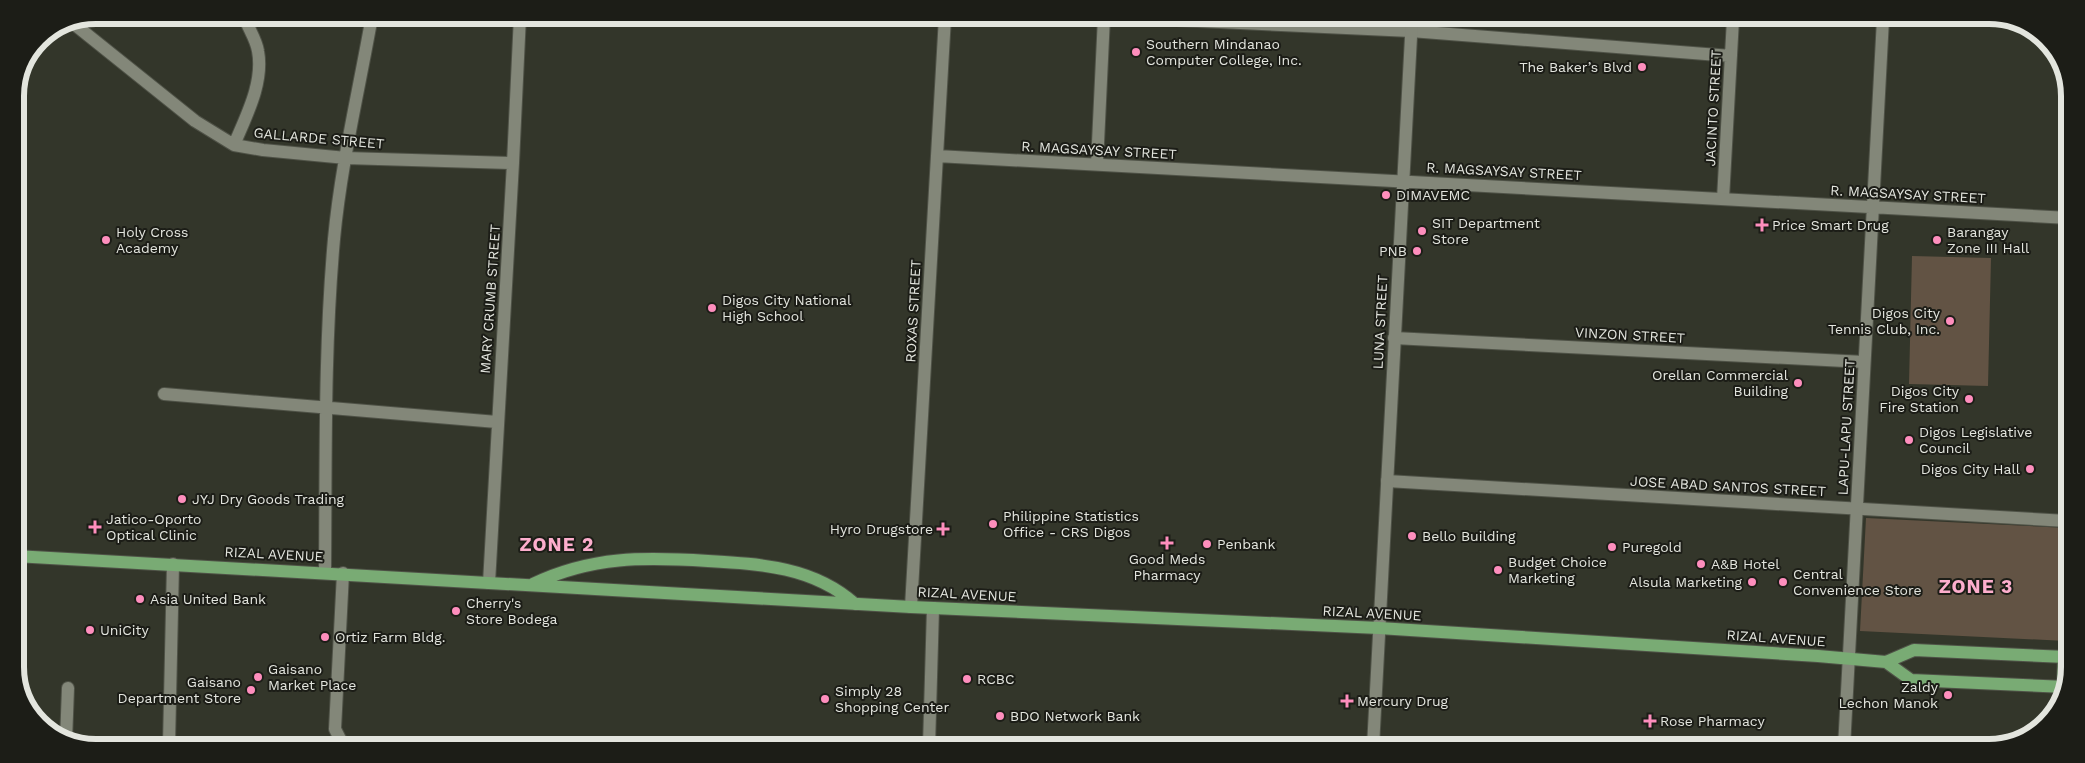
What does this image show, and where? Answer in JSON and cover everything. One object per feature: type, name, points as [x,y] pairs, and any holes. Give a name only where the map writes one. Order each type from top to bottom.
[{"type":"main road","name":"RIZAL AVENUE","points":[[24,556],[343,573],[911,607],[1379,628],[1849,658],[1886,662],[1914,650],[2061,656]]},
{"type":"main road","name":"RIZAL AVENUE","points":[[531,585],[567,570],[598,562],[628,558],[667,558],[786,568],[825,582],[843,593],[855,604]]},
{"type":"main road","name":"RIZAL AVENUE","points":[[1886,662],[1911,680],[2058,687]]},
{"type":"street","points":[[234,145],[253,98],[259,64],[255,40],[246,24]]},
{"type":"street","points":[[325,572],[326,407],[334,238],[346,158],[371,24]]},
{"type":"street","name":"MARY CRUMB STREET","points":[[489,583],[520,24]]},
{"type":"street","name":"ROXAS STREET","points":[[911,607],[945,24]]},
{"type":"street","points":[[1097,164],[1104,24]]},
{"type":"street","points":[[1411,24],[1731,56]]},
{"type":"street","name":"LUNA STREET","points":[[1373,739],[1411,24]]},
{"type":"street","name":"JACINTO STREET","points":[[1723,199],[1732,24]]},
{"type":"street","name":"LAPU-LAPU STREET","points":[[1844,739],[1883,24]]},
{"type":"street","name":"GALLARDE STREET","points":[[77,26],[195,120],[234,145],[263,150],[346,158],[513,162]]},
{"type":"street","name":"R. MAGSAYSAY STREET","points":[[937,156],[1403,180],[2061,218]]},
{"type":"street","name":"VINZON STREET","points":[[1394,338],[1864,362]]},
{"type":"street","points":[[164,394],[497,422]]},
{"type":"street","name":"JOSE ABAD SANTOS STREET","points":[[1387,481],[2061,522]]},
{"type":"street","points":[[169,739],[172,564]]},
{"type":"street","points":[[340,739],[336,729],[343,573]]},
{"type":"street","points":[[929,739],[933,608]]},
{"type":"street","points":[[66,733],[68,688]]},
{"type":"shaded area","name":"Digos City Tennis Club, Inc.","points":[[1912,256],[1991,258],[1988,386],[1909,384]]},
{"type":"shaded area","points":[[1866,518],[2061,528],[2061,641],[1860,631]]},
{"type":"place","name":"Southern Mindanao Computer College, Inc.","points":[[1136,52]]},
{"type":"place","name":"The Baker’s Blvd","points":[[1642,67]]},
{"type":"place","name":"DIMAVEMC","points":[[1386,195]]},
{"type":"place","name":"Price Smart Drug","points":[[1762,225]]},
{"type":"place","name":"SIT Department Store","points":[[1422,231]]},
{"type":"place","name":"Holy Cross Academy","points":[[106,240]]},
{"type":"place","name":"Barangay Zone III Hall","points":[[1937,240]]},
{"type":"place","name":"PNB","points":[[1417,251]]},
{"type":"place","name":"Digos City National High School","points":[[712,308]]},
{"type":"place","name":"Digos City Tennis Club, Inc.","points":[[1950,321]]},
{"type":"place","name":"Orellan Commercial Building","points":[[1798,383]]},
{"type":"place","name":"Digos City Fire Station","points":[[1969,399]]},
{"type":"place","name":"Digos Legislative Council","points":[[1909,440]]},
{"type":"place","name":"Digos City Hall","points":[[2030,469]]},
{"type":"place","name":"JYJ Dry Goods Trading","points":[[182,499]]},
{"type":"place","name":"Philippine Statistics Office - CRS Digos","points":[[993,524]]},
{"type":"place","name":"Jatico-Oporto Optical Clinic","points":[[95,527]]},
{"type":"place","name":"Hyro Drugstore","points":[[943,529]]},
{"type":"place","name":"Bello Building","points":[[1412,536]]},
{"type":"place","name":"Good Meds Pharmacy","points":[[1167,543]]},
{"type":"place","name":"Penbank","points":[[1207,544]]},
{"type":"place","name":"Puregold","points":[[1612,547]]},
{"type":"place","name":"A&B Hotel","points":[[1701,564]]},
{"type":"place","name":"Budget Choice Marketing","points":[[1498,570]]},
{"type":"place","name":"Alsula Marketing","points":[[1752,582]]},
{"type":"place","name":"Central Convenience Store","points":[[1783,582]]},
{"type":"place","name":"Asia United Bank","points":[[140,599]]},
{"type":"place","name":"Cherry's Store Bodega","points":[[456,611]]},
{"type":"place","name":"UniCity","points":[[90,630]]},
{"type":"place","name":"Ortiz Farm Bldg.","points":[[325,637]]},
{"type":"place","name":"Gaisano Market Place","points":[[258,677]]},
{"type":"place","name":"RCBC","points":[[967,679]]},
{"type":"place","name":"Gaisano Department Store","points":[[251,690]]},
{"type":"place","name":"Zaldy Lechon Manok","points":[[1948,695]]},
{"type":"place","name":"Simply 28 Shopping Center","points":[[825,699]]},
{"type":"place","name":"Mercury Drug","points":[[1347,701]]},
{"type":"place","name":"BDO Network Bank","points":[[1000,716]]},
{"type":"place","name":"Rose Pharmacy","points":[[1650,721]]},
{"type":"district","name":"ZONE 2","points":[[557,544]]},
{"type":"district","name":"ZONE 3","points":[[1976,586]]}]
